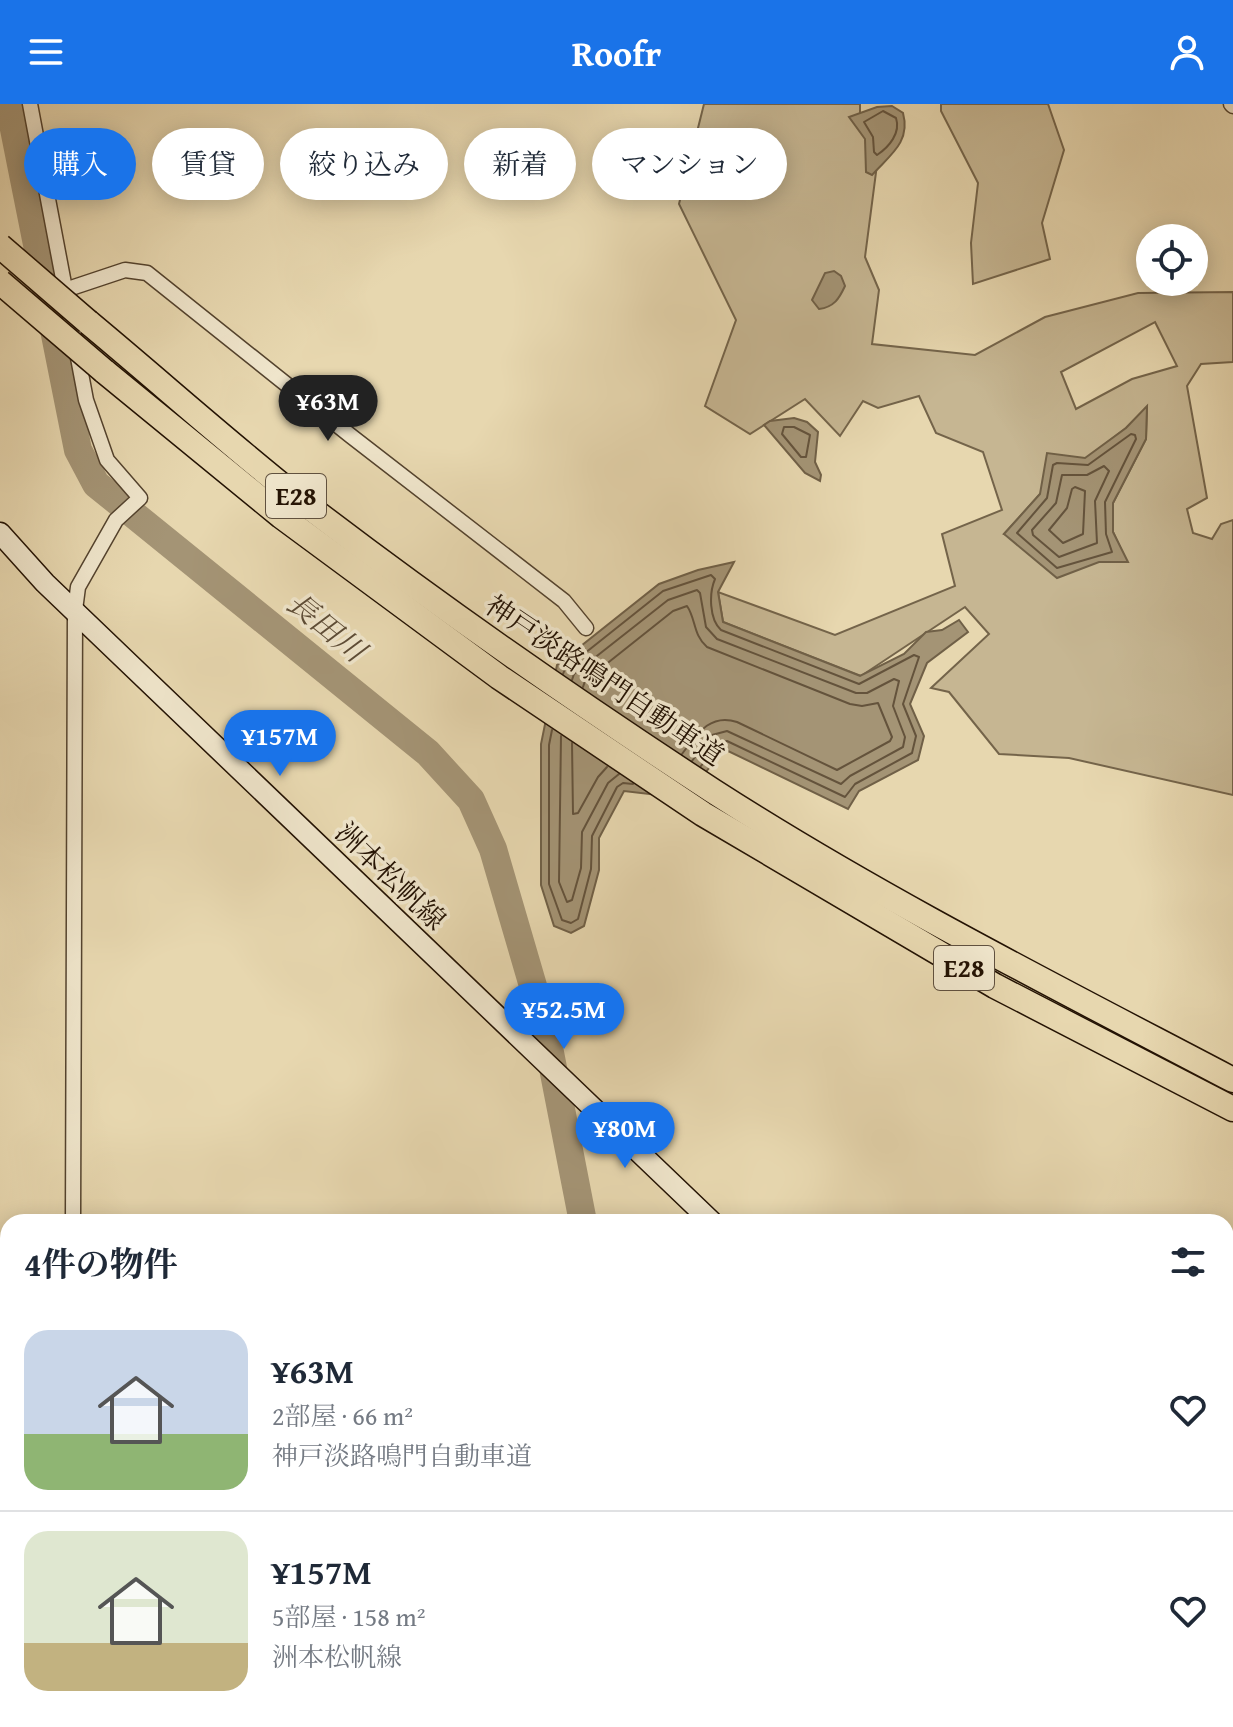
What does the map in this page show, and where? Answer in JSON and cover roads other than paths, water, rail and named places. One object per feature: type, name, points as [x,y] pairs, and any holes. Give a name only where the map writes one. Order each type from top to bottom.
[{"type":"highway","name":"神戸淡路鳴門自動車道","points":[[0,246],[299,498],[507,667],[703,814],[995,986],[1233,1109]]},
{"type":"highway","name":"神戸淡路鳴門自動車道","points":[[0,282],[281,516],[507,667],[877,889],[1233,1080]]},
{"type":"main road","name":"洲本松帆線","points":[[0,533],[45,583],[704,1214]]},
{"type":"street","points":[[30,104],[86,400],[107,460],[140,498],[116,520],[78,587],[75,610],[73,1214]]},
{"type":"street","points":[[65,290],[125,270],[147,273],[363,446],[564,601],[586,628]]},
{"type":"water","points":[[892,106],[903,113],[904,132],[892,154],[872,175],[866,172],[865,139],[849,117],[877,107]]},
{"type":"water","points":[[834,271],[841,276],[845,286],[835,302],[819,309],[812,300],[825,273]]},
{"type":"water","points":[[1147,406],[1146,439],[1113,503],[1113,532],[1128,562],[1099,562],[1057,578],[1004,534],[1040,494],[1047,453],[1085,458],[1126,428]]},
{"type":"water","points":[[794,418],[807,422],[818,432],[815,462],[821,475],[820,481],[805,473],[764,425],[770,421]]},
{"type":"water","points":[[734,562],[718,592],[723,622],[860,676],[904,654],[926,632],[942,630],[959,620],[968,632],[927,663],[910,704],[924,736],[918,760],[859,791],[848,809],[724,749],[694,787],[658,795],[624,791],[599,838],[599,870],[584,926],[571,933],[554,926],[541,885],[541,744],[557,665],[659,584],[698,570]]},
{"type":"waterway","name":"長田川","points":[[9,104],[78,450],[96,484],[428,753],[471,800],[493,849],[545,1027],[581,1214]]}]
